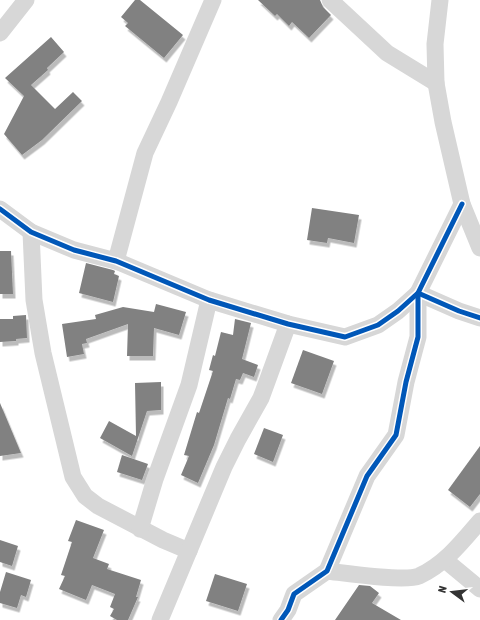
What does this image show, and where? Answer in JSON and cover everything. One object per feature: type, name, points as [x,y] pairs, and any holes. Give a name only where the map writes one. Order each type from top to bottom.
[{"type":"street","points":[[0,33],[26,0]]},
{"type":"street","points":[[116,261],[145,153],[213,0]]},
{"type":"street","points":[[330,0],[387,53],[436,83]]},
{"type":"street","points":[[440,0],[435,44],[436,83],[443,122],[462,204],[480,248]]},
{"type":"street","points":[[0,210],[31,232],[74,250],[116,261],[209,300],[288,324],[345,337],[378,325],[398,311],[418,293],[462,204]]},
{"type":"street","points":[[31,232],[34,300],[43,353],[73,477],[84,496],[98,506],[140,529],[189,551]]},
{"type":"street","points":[[418,293],[459,311],[480,318]]},
{"type":"street","points":[[282,620],[288,610],[294,594],[328,571],[367,476],[396,435],[406,382],[418,337],[418,293]]},
{"type":"street","points":[[140,529],[155,479],[189,385],[209,300]]},
{"type":"street","points":[[160,620],[224,467],[261,398],[288,324]]},
{"type":"street","points":[[328,571],[393,578],[418,577],[445,560],[480,521]]},
{"type":"street","points":[[445,560],[480,589]]},
{"type":"building","points":[[135,0],[140,0],[183,35],[164,58],[125,26],[128,23],[121,17]]},
{"type":"building","points":[[258,0],[320,0],[323,7],[331,15],[309,38],[292,22],[289,26],[277,14],[275,16]]},
{"type":"building","points":[[51,37],[64,52],[47,68],[48,70],[31,85],[55,109],[73,92],[82,101],[42,140],[22,155],[4,134],[24,96],[5,78]]},
{"type":"building","points":[[312,208],[359,215],[354,243],[328,238],[327,243],[307,240]]},
{"type":"building","points":[[0,251],[11,251],[13,294],[0,294]]},
{"type":"building","points":[[86,263],[113,270],[115,271],[114,274],[119,276],[113,302],[79,293]]},
{"type":"building","points":[[156,304],[186,312],[179,335],[154,328],[153,356],[127,356],[128,324],[86,339],[87,343],[82,344],[84,354],[67,357],[62,324],[96,319],[95,315],[123,307],[154,312]]},
{"type":"building","points":[[26,315],[27,338],[16,339],[16,341],[0,342],[0,319],[13,319],[13,316]]},
{"type":"building","points":[[235,319],[251,323],[242,359],[258,365],[254,377],[243,373],[240,380],[236,379],[230,399],[228,398],[214,445],[198,483],[181,475],[189,456],[184,455],[197,412],[199,413],[213,371],[209,370],[213,355],[215,356],[221,332],[233,335]]},
{"type":"building","points":[[303,350],[334,361],[322,394],[291,383]]},
{"type":"building","points":[[161,382],[161,410],[147,411],[132,456],[100,438],[109,421],[136,436],[135,383]]},
{"type":"building","points":[[0,403],[21,453],[0,456]]},
{"type":"building","points":[[264,428],[283,435],[273,462],[254,454]]},
{"type":"building","points":[[480,446],[480,494],[470,507],[448,490]]},
{"type":"building","points":[[122,455],[148,464],[142,480],[117,472]]},
{"type":"building","points":[[76,520],[104,530],[93,558],[109,564],[107,569],[141,580],[136,597],[138,597],[128,620],[117,620],[110,616],[114,609],[110,607],[115,594],[92,585],[86,600],[59,589],[65,576],[61,575],[72,542],[68,541]]},
{"type":"building","points":[[0,540],[18,546],[12,566],[0,562]]},
{"type":"building","points":[[6,572],[31,580],[26,597],[21,595],[17,608],[0,603],[0,592]]},
{"type":"building","points":[[215,574],[247,584],[238,611],[206,601]]},
{"type":"building","points":[[359,585],[370,586],[379,593],[372,603],[401,620],[335,620]]},
{"type":"cycle path","points":[[281,620],[288,610],[294,594],[327,571],[367,476],[396,435],[406,382],[418,337],[418,293],[462,204]]},
{"type":"cycle path","points":[[0,209],[31,232],[74,250],[116,261],[209,300],[288,324],[345,337],[378,325],[398,311],[418,293],[459,311],[480,318]]}]
